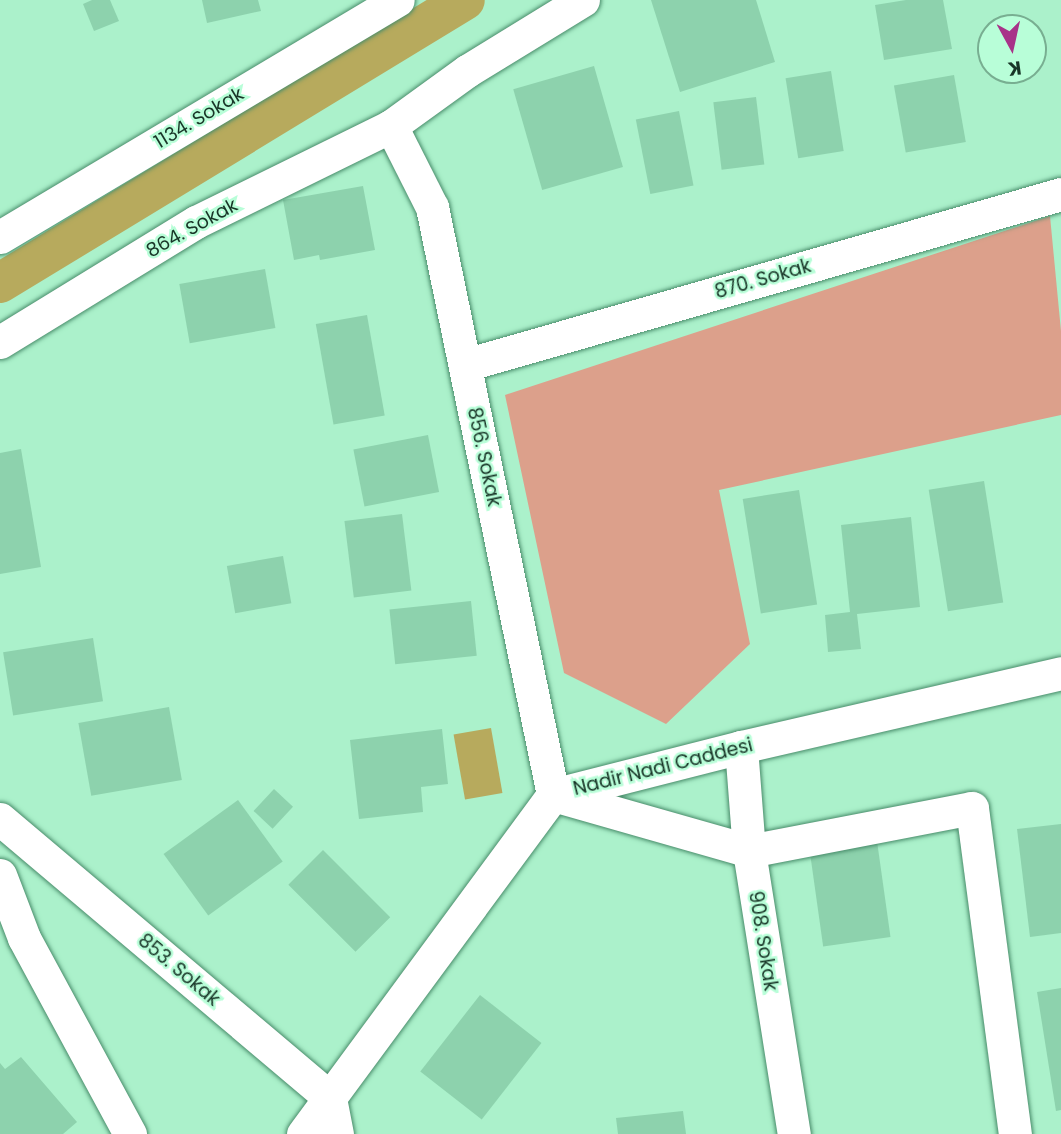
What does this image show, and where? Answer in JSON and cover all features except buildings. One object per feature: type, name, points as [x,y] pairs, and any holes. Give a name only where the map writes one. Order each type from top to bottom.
[{"type":"street","name":"1134. Sokak","points":[[0,237],[398,0]]},
{"type":"street","name":"864. Sokak","points":[[0,342],[196,222],[391,126],[467,71],[583,0]]},
{"type":"street","name":"856. Sokak","points":[[391,126],[432,207],[553,795]]},
{"type":"street","name":"870. Sokak","points":[[465,365],[1061,194]]},
{"type":"street","name":"Nadir Nadi Caddesi","points":[[303,1134],[553,795],[741,747],[1061,673]]},
{"type":"street","name":"908. Sokak","points":[[741,747],[749,851],[794,1134]]},
{"type":"street","points":[[553,795],[749,851],[972,808],[1015,1134]]},
{"type":"street","name":"853. Sokak","points":[[0,819],[330,1098]]},
{"type":"street","points":[[0,875],[24,938],[130,1134]]},
{"type":"street","points":[[330,1098],[337,1134]]},
{"type":"shaded area","points":[[1050,216],[1061,331],[1061,415],[719,490],[750,644],[666,724],[564,673],[505,395]]},
{"type":"shaded area","points":[[491,728],[502,793],[465,800],[454,735]]},
{"type":"waterway","points":[[0,283],[465,0]]}]
